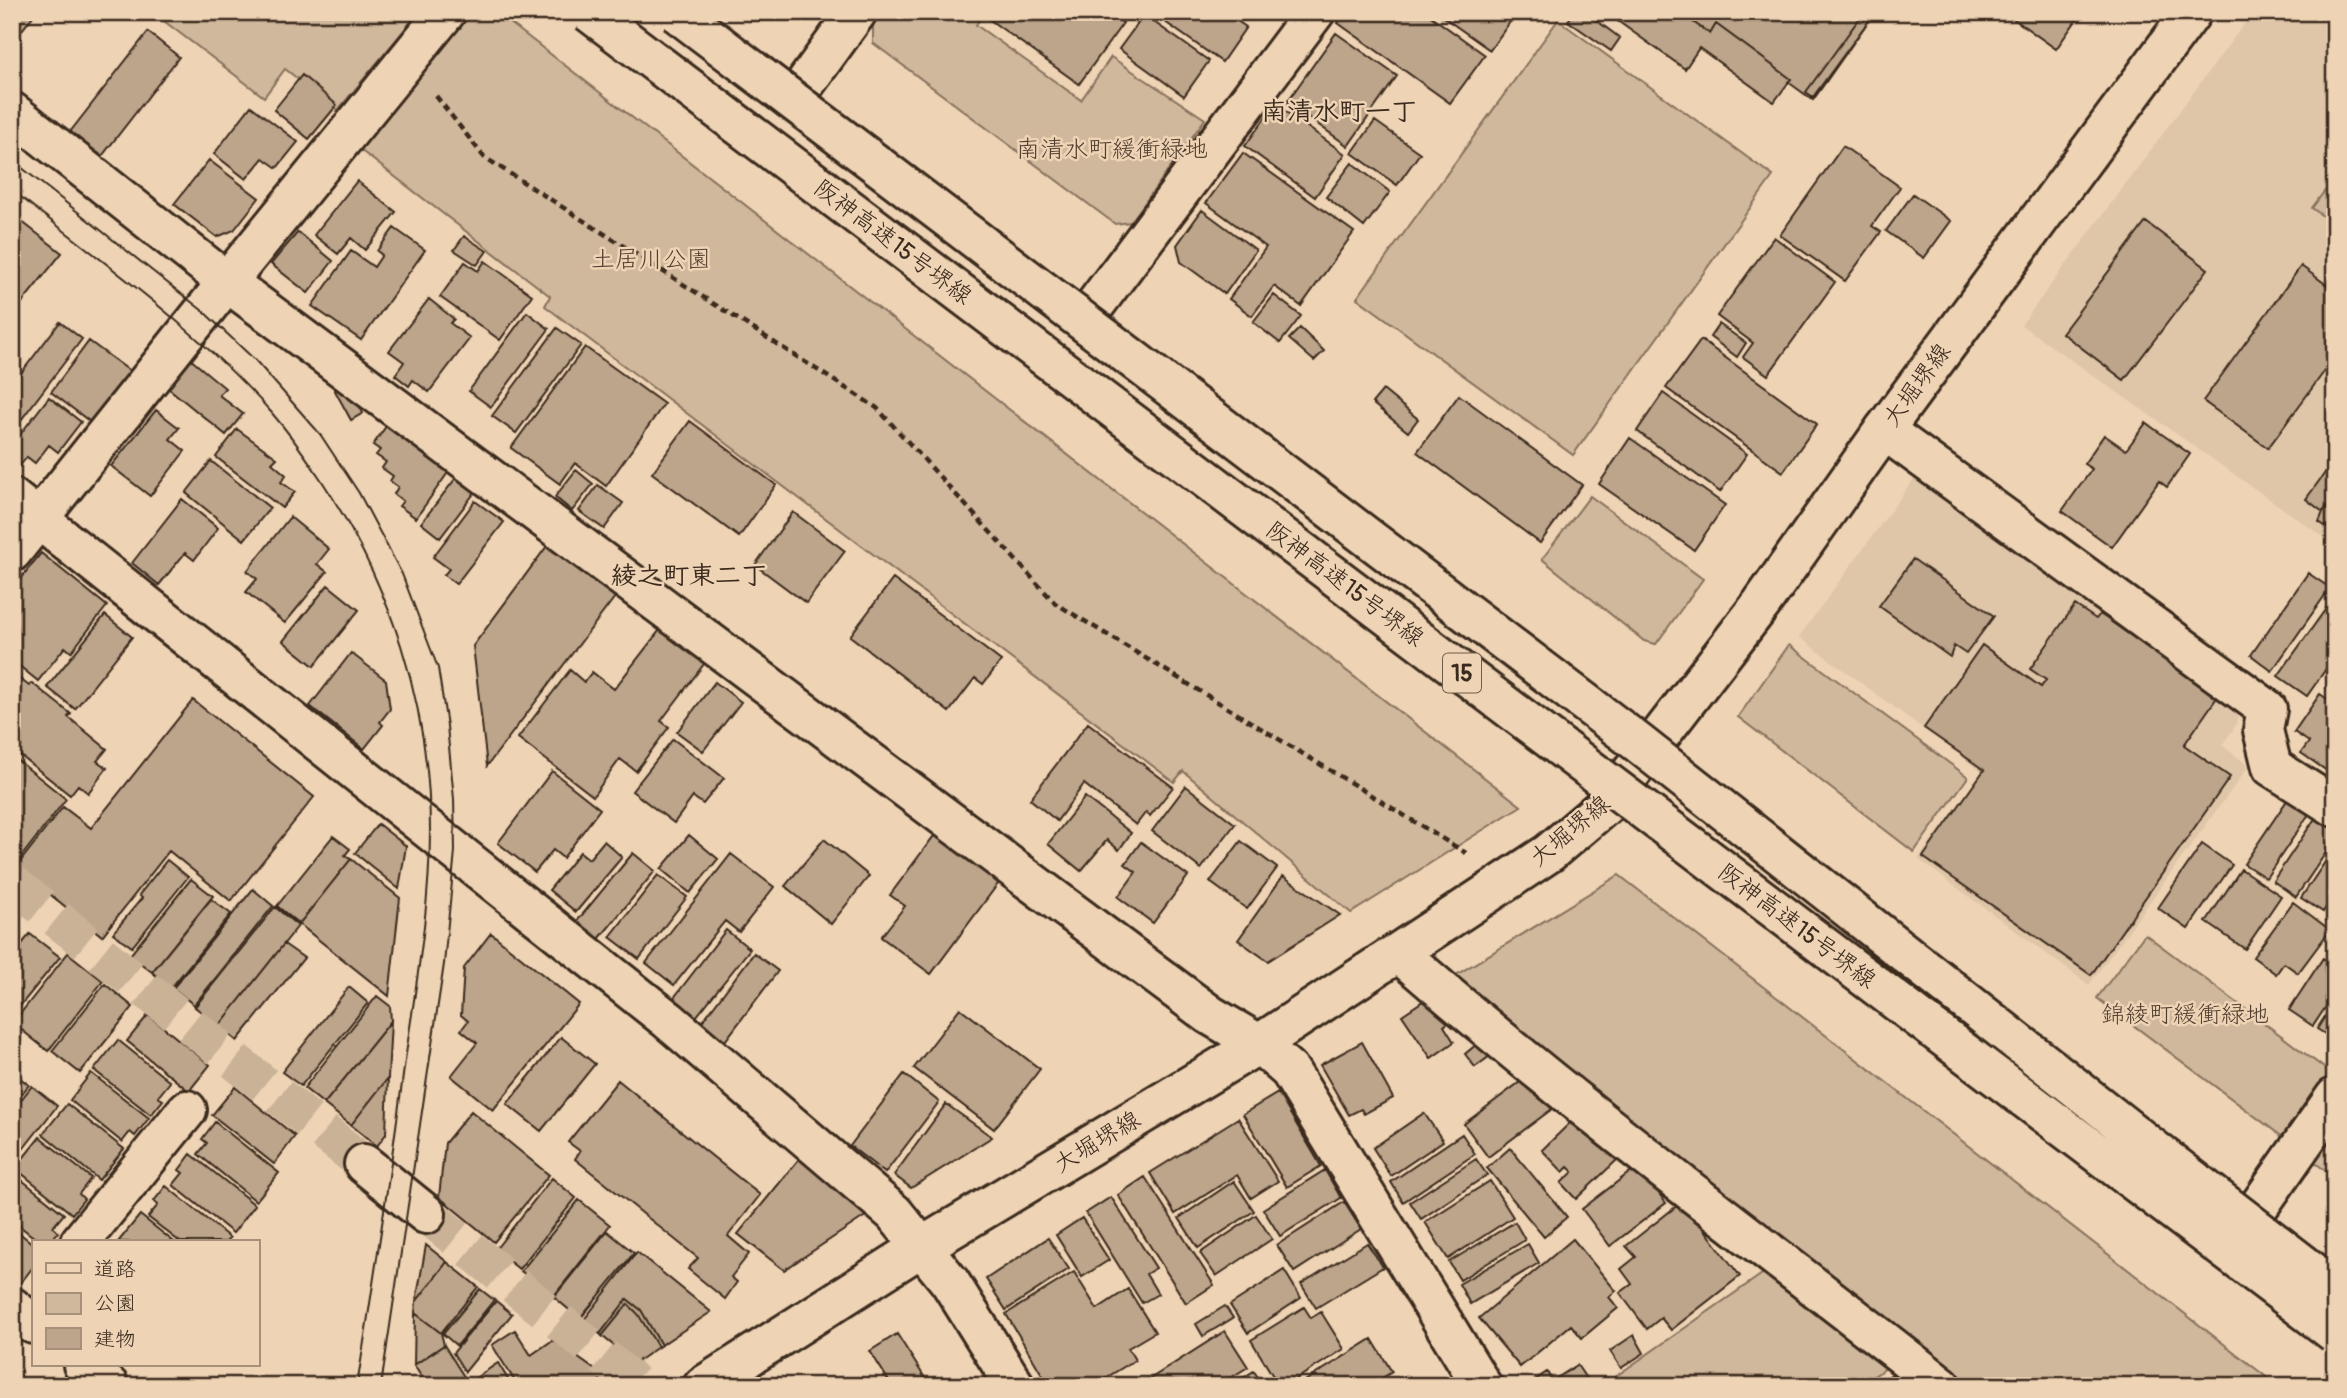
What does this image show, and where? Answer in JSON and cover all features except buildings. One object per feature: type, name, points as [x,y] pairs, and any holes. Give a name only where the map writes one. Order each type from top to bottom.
[{"type":"main road","points":[[12,552],[26,508],[227,282],[446,12]]},
{"type":"main road","points":[[576,12],[1608,803],[2335,1351]]},
{"type":"main road","name":"阪神高速15号堺線","points":[[589,12],[2335,1333]]},
{"type":"main road","name":"阪神高速15号堺線","points":[[676,12],[1637,741],[2335,1289]]},
{"type":"main road","points":[[693,12],[1093,309],[2335,1268]]},
{"type":"main road","points":[[799,92],[857,12]]},
{"type":"main road","points":[[1093,309],[1315,12]]},
{"type":"main road","name":"大堀堺線","points":[[703,1386],[923,1246],[1259,1044],[1549,853],[1608,803],[1762,603],[1884,430],[2192,12]]},
{"type":"main road","points":[[12,112],[227,282],[1210,1015],[1259,1044],[1290,1070],[1482,1386]]},
{"type":"main road","points":[[1884,430],[2267,709],[2263,730],[2272,767],[2335,807]]},
{"type":"main road","points":[[26,508],[668,1020],[894,1213],[950,1282],[1015,1386]]},
{"type":"main road","points":[[1399,953],[1446,995],[1580,1102],[1942,1386]]},
{"type":"main road","points":[[2257,1209],[2335,1097]]},
{"type":"main road","points":[[82,1240],[187,1110]]},
{"type":"main road","points":[[364,1164],[426,1214]]},
{"type":"main road","points":[[84,1366],[109,1386]]},
{"type":"path","points":[[435,96],[484,157],[877,408],[1055,603],[1469,855]]},
{"type":"shaded area","points":[[2253,12],[2335,12],[2335,545],[2021,325]]},
{"type":"shaded area","points":[[1919,472],[2240,707],[2236,725],[2222,745],[2249,766],[2089,985],[1918,859],[1982,772],[1799,637]]},
{"type":"green space","points":[[152,12],[419,12],[338,110],[285,69],[264,97]]},
{"type":"green space","name":"土居川公園","points":[[472,12],[496,12],[1521,806],[1351,913],[1183,771],[1174,782],[545,306],[550,296],[359,149]]},
{"type":"green space","name":"南清水町緩衝緑地","points":[[880,12],[984,12],[976,25],[1081,100],[1111,57],[1205,119],[1131,222],[1115,224],[873,43],[873,22]]},
{"type":"green space","points":[[1558,20],[1773,176],[1573,455],[1357,298]]},
{"type":"green space","points":[[2335,177],[2335,225],[2312,208]]},
{"type":"green space","points":[[1590,496],[1703,579],[1656,644],[1644,641],[1542,559]]},
{"type":"green space","points":[[1789,645],[1968,777],[1914,852],[1738,717]]},
{"type":"green space","points":[[1619,875],[2278,1386],[1967,1386],[1459,990],[1453,977]]},
{"type":"green space","name":"錦綾町緩衝緑地","points":[[2145,934],[2335,1076],[2288,1141],[2097,998]]},
{"type":"green space","points":[[2335,1132],[2335,1178],[2313,1161]]},
{"type":"green space","points":[[1765,1272],[1894,1363],[1858,1386],[1602,1386]]},
{"type":"tunnel","points":[[12,883],[364,1164]]},
{"type":"tunnel","points":[[426,1214],[636,1386]]},
{"type":"tram line","points":[[12,160],[203,311],[256,361],[320,434],[359,493],[402,574],[438,668],[454,799],[455,851],[444,964],[381,1386]]},
{"type":"tram line","points":[[12,190],[179,323],[211,351],[271,412],[309,461],[345,518],[367,560],[386,602],[414,691],[428,784],[430,831],[425,920],[357,1386]]},
{"type":"district","name":"南清水町一丁","points":[[1339,112]]},
{"type":"district","name":"綾之町東二丁","points":[[689,576]]}]
